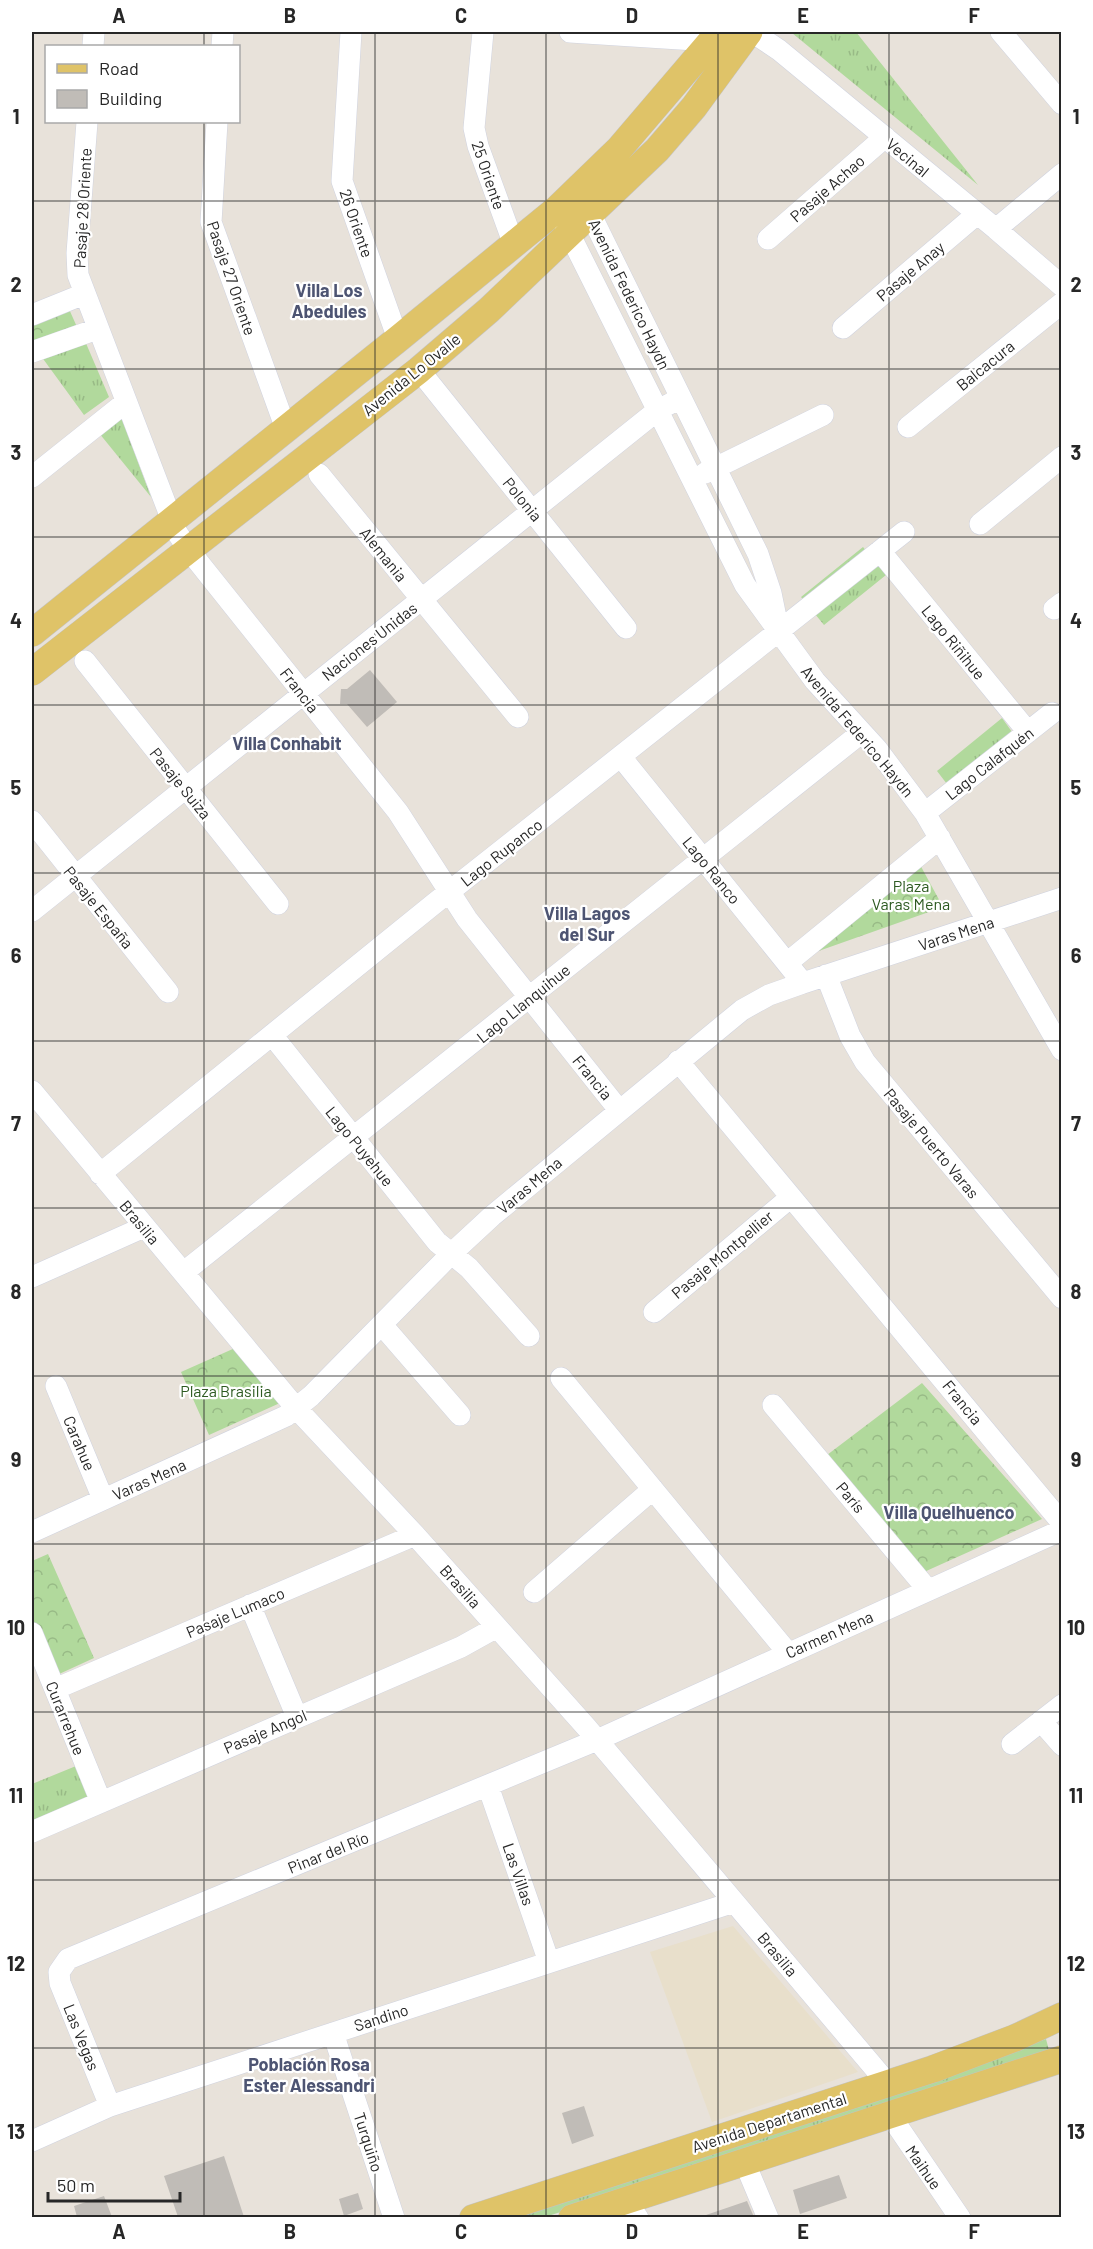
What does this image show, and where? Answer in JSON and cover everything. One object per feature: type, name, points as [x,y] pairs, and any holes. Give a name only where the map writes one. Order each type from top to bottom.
[{"type":"main road","name":"Avenida Lo Ovalle","points":[[32,672],[419,370],[489,310],[657,150],[675,130],[749,32]]},
{"type":"main road","points":[[32,633],[557,209],[633,135],[715,36]]},
{"type":"main road","name":"Avenida Departamental","points":[[473,2217],[888,2084],[974,2054],[1062,2016]]},
{"type":"main road","name":"Avenida Departamental","points":[[572,2217],[632,2209],[744,2161],[1062,2059]]},
{"type":"street","name":"26 Oriente","points":[[351,32],[342,181],[398,339]]},
{"type":"street","name":"25 Oriente","points":[[483,32],[474,113],[475,137],[514,244]]},
{"type":"street","points":[[570,32],[715,36],[749,32]]},
{"type":"street","name":"Vecinal","points":[[749,32],[779,50],[1062,286]]},
{"type":"street","points":[[1001,32],[1062,104]]},
{"type":"street","name":"Pasaje 28 Oriente","points":[[84,294],[76,264],[87,123]]},
{"type":"street","name":"Pasaje 27 Oriente","points":[[217,123],[210,215],[213,231],[286,429]]},
{"type":"street","name":"Pasaje Achao","points":[[768,239],[885,137]]},
{"type":"street","points":[[996,229],[1062,174]]},
{"type":"street","name":"Avenida Federico Haydn","points":[[578,190],[766,573],[778,631]]},
{"type":"street","name":"Avenida Federico Haydn","points":[[557,209],[745,585],[815,681],[891,767],[925,813],[1062,1050]]},
{"type":"street","name":"Pasaje Anay","points":[[843,328],[977,214]]},
{"type":"street","points":[[32,315],[84,294]]},
{"type":"street","name":"Francia","points":[[84,294],[171,521],[188,549],[407,825],[449,893],[619,1110]]},
{"type":"street","name":"Balcacura","points":[[908,427],[1062,303]]},
{"type":"street","points":[[617,327],[641,315]]},
{"type":"street","points":[[32,352],[97,329]]},
{"type":"street","name":"Polonia","points":[[419,370],[626,628]]},
{"type":"street","name":"Naciones Unidas","points":[[32,911],[658,410],[681,398]]},
{"type":"street","points":[[32,477],[126,402]]},
{"type":"street","points":[[692,479],[823,415]]},
{"type":"street","points":[[980,524],[1062,457]]},
{"type":"street","name":"Alemania","points":[[319,474],[518,717]]},
{"type":"street","name":"Lago Rupanco","points":[[100,1174],[449,893],[904,532]]},
{"type":"street","name":"Lago Riñihue","points":[[880,551],[1028,732]]},
{"type":"street","name":"Pasaje Suiza","points":[[84,661],[278,904]]},
{"type":"street","name":"Lago Calafquén","points":[[925,813],[1052,713]]},
{"type":"street","name":"Lago Llanquihue","points":[[184,1272],[861,733]]},
{"type":"street","name":"Lago Ranco","points":[[621,757],[803,983]]},
{"type":"street","name":"Pasaje España","points":[[32,821],[168,992]]},
{"type":"street","points":[[787,963],[940,838]]},
{"type":"street","name":"Varas Mena","points":[[32,1532],[273,1423],[296,1408],[311,1396],[452,1253],[492,1216],[742,1010],[770,995],[803,983],[1062,898]]},
{"type":"street","name":"Pasaje Puerto Varas","points":[[826,975],[850,1036],[865,1062],[1059,1290]]},
{"type":"street","name":"Lago Puyehue","points":[[272,1035],[437,1242],[469,1268],[529,1336]]},
{"type":"street","name":"Francia","points":[[678,1061],[1062,1523]]},
{"type":"street","name":"Brasilia","points":[[32,1091],[39,1112],[100,1174],[296,1408],[415,1534],[597,1740],[888,2084]]},
{"type":"street","name":"Pasaje Montpellier","points":[[654,1312],[791,1197]]},
{"type":"street","points":[[32,1277],[144,1227]]},
{"type":"street","points":[[382,1325],[460,1415]]},
{"type":"street","points":[[561,1378],[788,1653]]},
{"type":"street","name":"Carahue","points":[[56,1386],[103,1499]]},
{"type":"street","name":"París","points":[[773,1405],[928,1590]]},
{"type":"street","points":[[534,1592],[653,1489]]},
{"type":"street","name":"Carmen Mena","points":[[597,1740],[1062,1530]]},
{"type":"street","name":"Pasaje Lumaco","points":[[55,1689],[415,1534]]},
{"type":"street","points":[[250,1605],[297,1717]]},
{"type":"street","name":"Pasaje Angol","points":[[32,1832],[462,1647],[497,1627]]},
{"type":"street","name":"Curarrehue","points":[[32,1633],[101,1802]]},
{"type":"street","points":[[1012,1744],[1062,1705]]},
{"type":"street","points":[[1041,1721],[1062,1745]]},
{"type":"street","name":"Pinar del Río","points":[[61,1967],[72,1957],[597,1740]]},
{"type":"street","name":"Las Villas","points":[[488,1786],[549,1962]]},
{"type":"street","name":"Sandino","points":[[32,2141],[110,2106],[734,1902]]},
{"type":"street","name":"Las Vegas","points":[[61,1967],[60,1983],[110,2106]]},
{"type":"street","name":"Turquiño","points":[[333,2033],[394,2217]]},
{"type":"street","name":"Maihue","points":[[890,2115],[960,2217]]},
{"type":"street","points":[[744,2161],[768,2217]]},
{"type":"shaded area","points":[[733,1926],[858,2072],[712,2122],[650,1952]]},
{"type":"green space","points":[[856,32],[978,185],[792,33]]},
{"type":"green space","points":[[69,309],[77,327],[32,344],[32,322]]},
{"type":"green space","points":[[85,341],[109,397],[84,415],[41,356]]},
{"type":"green space","points":[[122,419],[151,497],[99,433]]},
{"type":"green space","points":[[863,547],[886,575],[824,625],[801,597]]},
{"type":"green space","points":[[1002,718],[1015,736],[950,788],[937,771]]},
{"type":"green space","name":"Plaza Varas Mena","points":[[918,861],[943,907],[796,959]]},
{"type":"green space","name":"Plaza Brasilia","points":[[235,1348],[280,1403],[209,1435],[181,1372]]},
{"type":"green space","points":[[922,1383],[1042,1519],[924,1572],[827,1455]]},
{"type":"green space","points":[[48,1554],[94,1658],[57,1675],[32,1617],[32,1561]]},
{"type":"green space","points":[[76,1766],[90,1800],[32,1825],[32,1784]]},
{"type":"green space","points":[[1046,2039],[1050,2054],[545,2217],[512,2218]]},
{"type":"building","points":[[370,670],[397,702],[367,727],[347,704],[340,704],[341,689],[347,689]]},
{"type":"building","points":[[584,2106],[594,2136],[572,2144],[562,2113]]},
{"type":"building","points":[[224,2156],[244,2217],[178,2217],[164,2176]]},
{"type":"building","points":[[839,2175],[847,2198],[800,2214],[793,2190]]},
{"type":"building","points":[[358,2193],[363,2209],[344,2216],[339,2199]]},
{"type":"building","points":[[104,2196],[112,2217],[77,2217],[74,2206]]},
{"type":"building","points":[[747,2201],[754,2217],[707,2217],[706,2215]]},
{"type":"district","name":"Villa Los Abedules","points":[[329,300]]},
{"type":"district","name":"Villa Conhabit","points":[[287,743]]},
{"type":"district","name":"Villa Lagos del Sur","points":[[587,923]]},
{"type":"district","name":"Villa Quelhuenco","points":[[949,1512]]},
{"type":"district","name":"Población Rosa Ester Alessandri","points":[[309,2074]]}]
